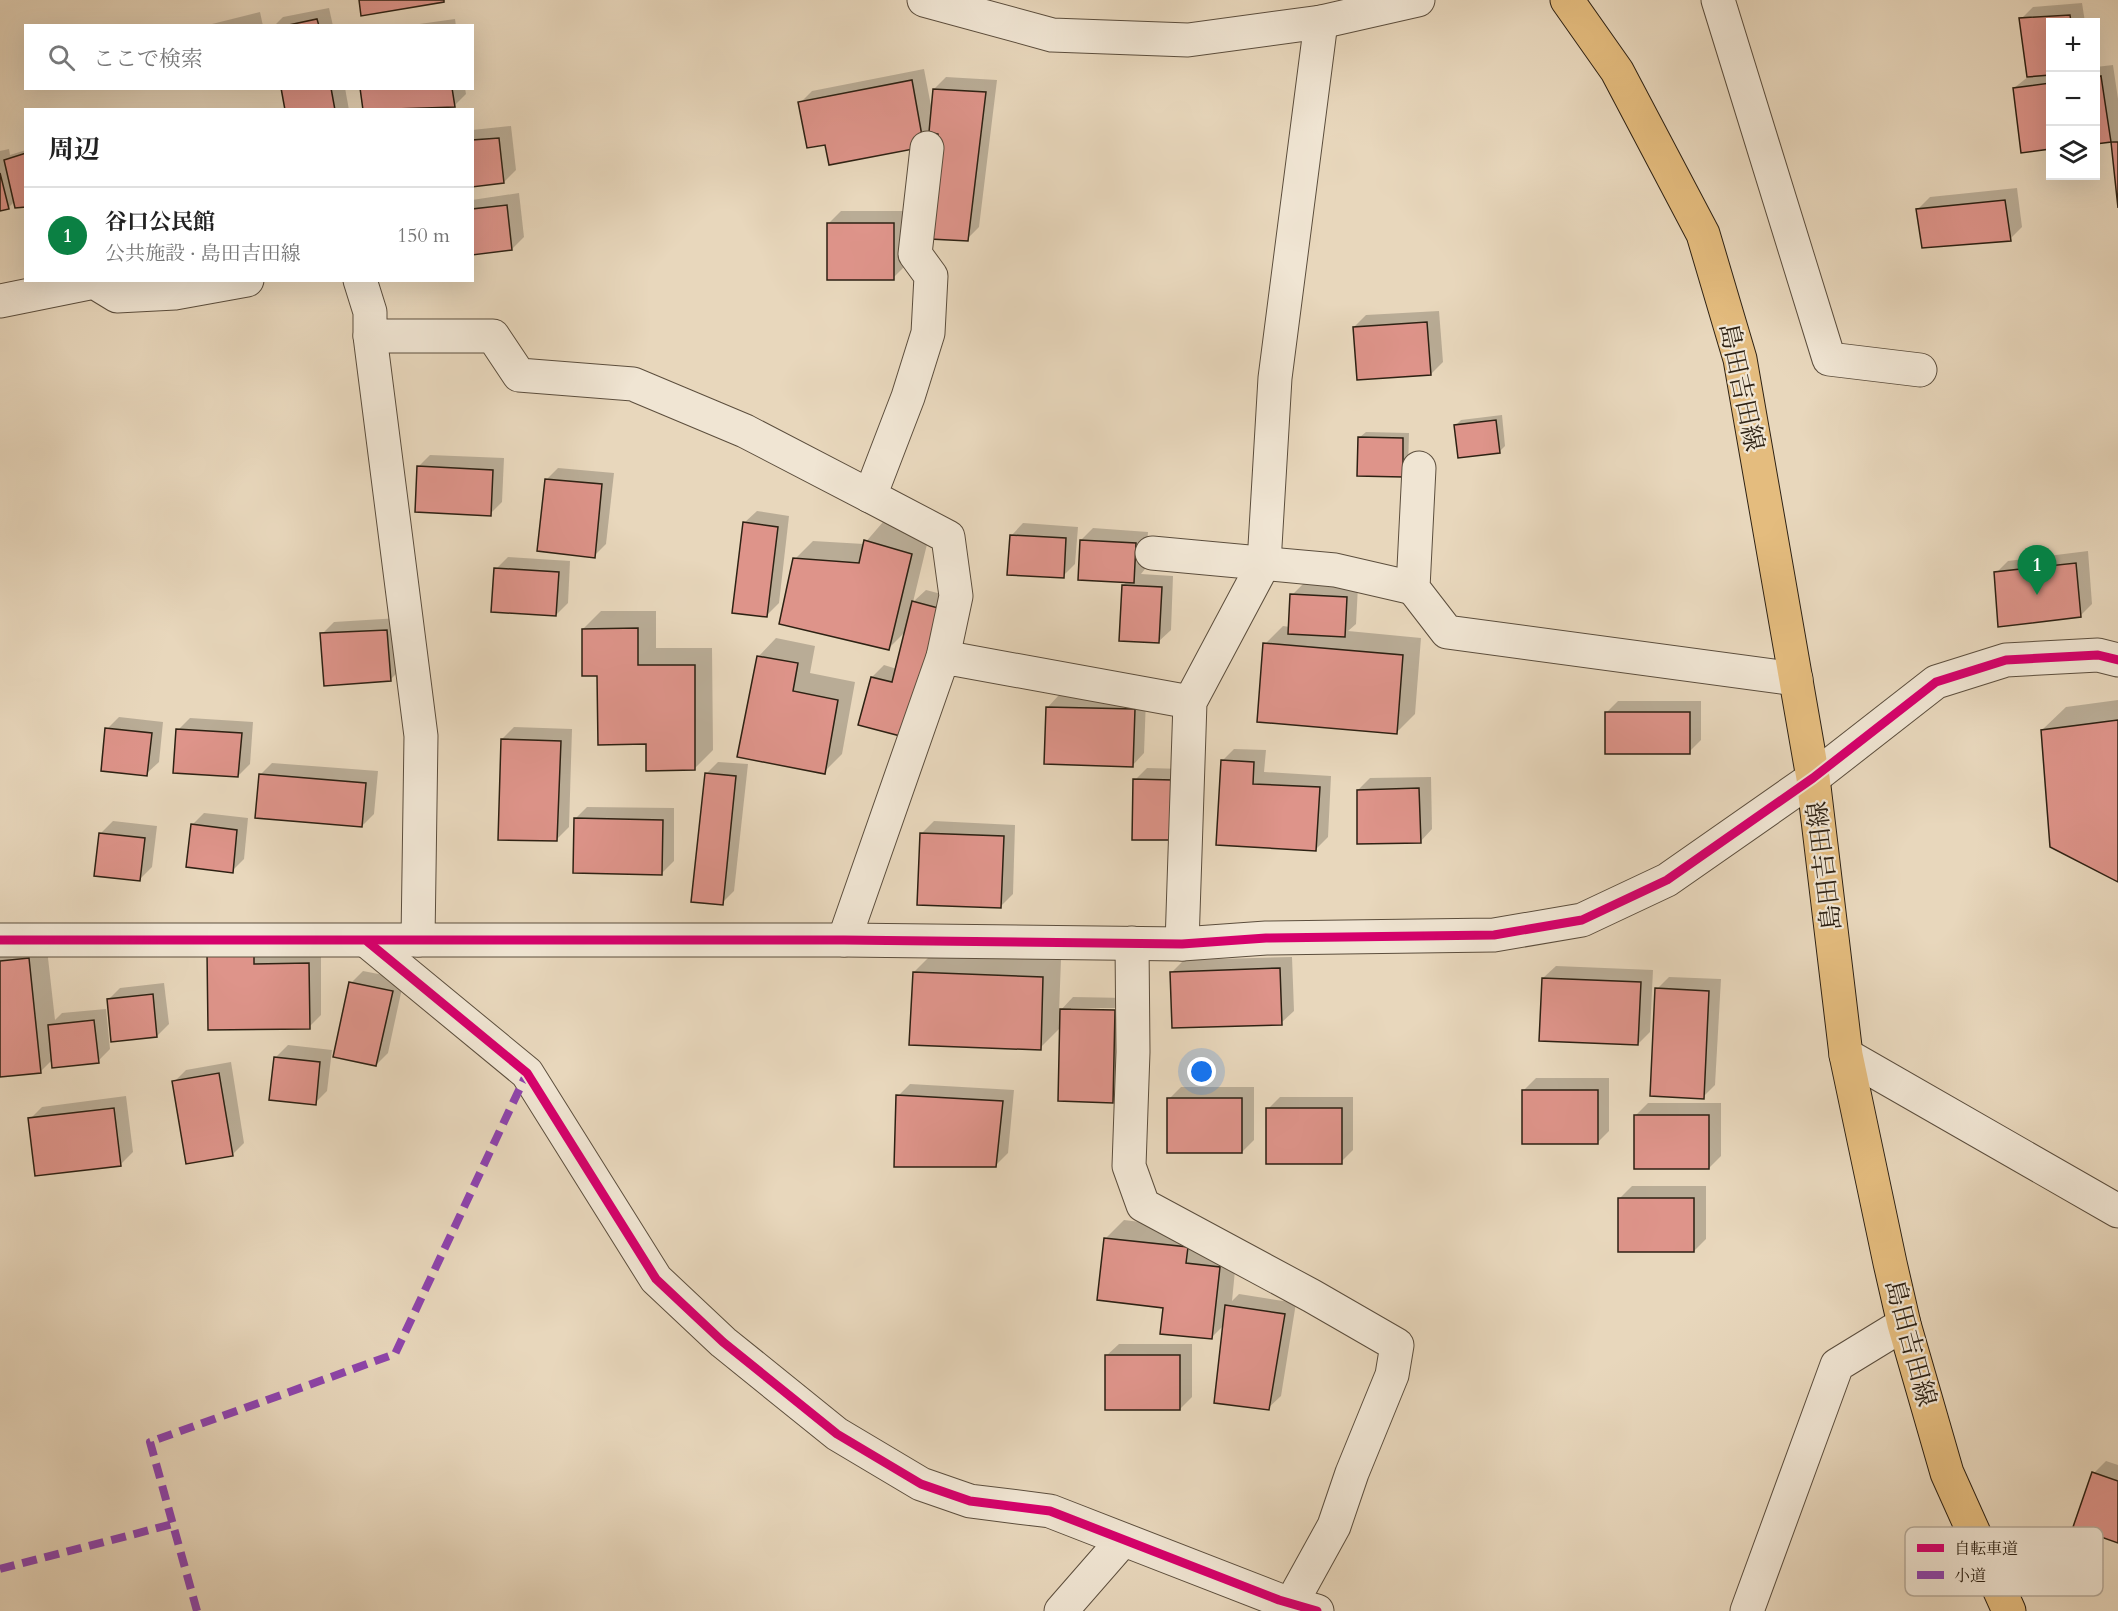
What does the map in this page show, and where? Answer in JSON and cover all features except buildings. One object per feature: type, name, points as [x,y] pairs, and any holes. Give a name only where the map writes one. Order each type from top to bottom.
[{"type":"main road","name":"島田吉田線","points":[[1568,0],[1617,71],[1703,234],[1740,359],[1813,778],[1846,1055],[1904,1324],[1947,1473],[1971,1527]]},
{"type":"main road","name":"島田吉田線","points":[[2002,1596],[2009,1611]]},
{"type":"street","points":[[924,0],[1052,35],[1188,40],[1322,22],[1418,0]]},
{"type":"street","points":[[1718,0],[1829,359],[1920,370]]},
{"type":"street","points":[[1182,944],[1190,702],[1264,563],[1275,378],[1322,22]]},
{"type":"street","points":[[870,495],[908,397],[928,333],[931,276],[915,254],[927,148]]},
{"type":"street","points":[[0,301],[94,282],[117,296],[175,293],[236,282]]},
{"type":"street","points":[[361,282],[370,312],[370,336],[421,736],[418,940]]},
{"type":"street","points":[[370,336],[493,336],[519,375],[633,384],[745,431],[948,537],[956,596],[942,657],[844,940]]},
{"type":"street","points":[[1413,588],[1419,468]]},
{"type":"street","points":[[1152,553],[1335,570],[1413,588],[1447,632],[1796,679]]},
{"type":"street","points":[[0,940],[368,942],[844,940],[1182,944],[1266,938],[1494,935],[1582,920],[1667,880],[1813,778],[1936,682],[2006,660],[2098,655],[2118,660]]},
{"type":"street","points":[[942,657],[1190,702]]},
{"type":"street","points":[[368,942],[526,1073],[656,1279],[723,1342],[837,1434],[921,1484],[970,1501],[1050,1511],[1294,1607],[1334,1526],[1392,1375],[1397,1345],[1312,1296],[1143,1205],[1129,1166],[1133,1052],[1132,943]]},
{"type":"street","points":[[1846,1055],[2118,1211]]},
{"type":"street","points":[[1747,1611],[1837,1365],[1904,1324]]},
{"type":"street","points":[[1061,1611],[1123,1539]]},
{"type":"marked path","points":[[197,1611],[150,1442],[395,1354],[527,1073]]},
{"type":"marked path","points":[[0,1569],[173,1524]]},
{"type":"cycle path","points":[[0,940],[844,940],[1182,944],[1266,938],[1494,935],[1582,920],[1667,880],[1813,778],[1936,682],[2006,660],[2098,655],[2118,660]]},
{"type":"cycle path","points":[[368,942],[527,1073],[656,1279],[723,1342],[837,1434],[921,1484],[970,1501],[1050,1511],[1279,1600],[1317,1611]]},
{"type":"place","name":"谷口公民館","points":[[2037,595]]}]
